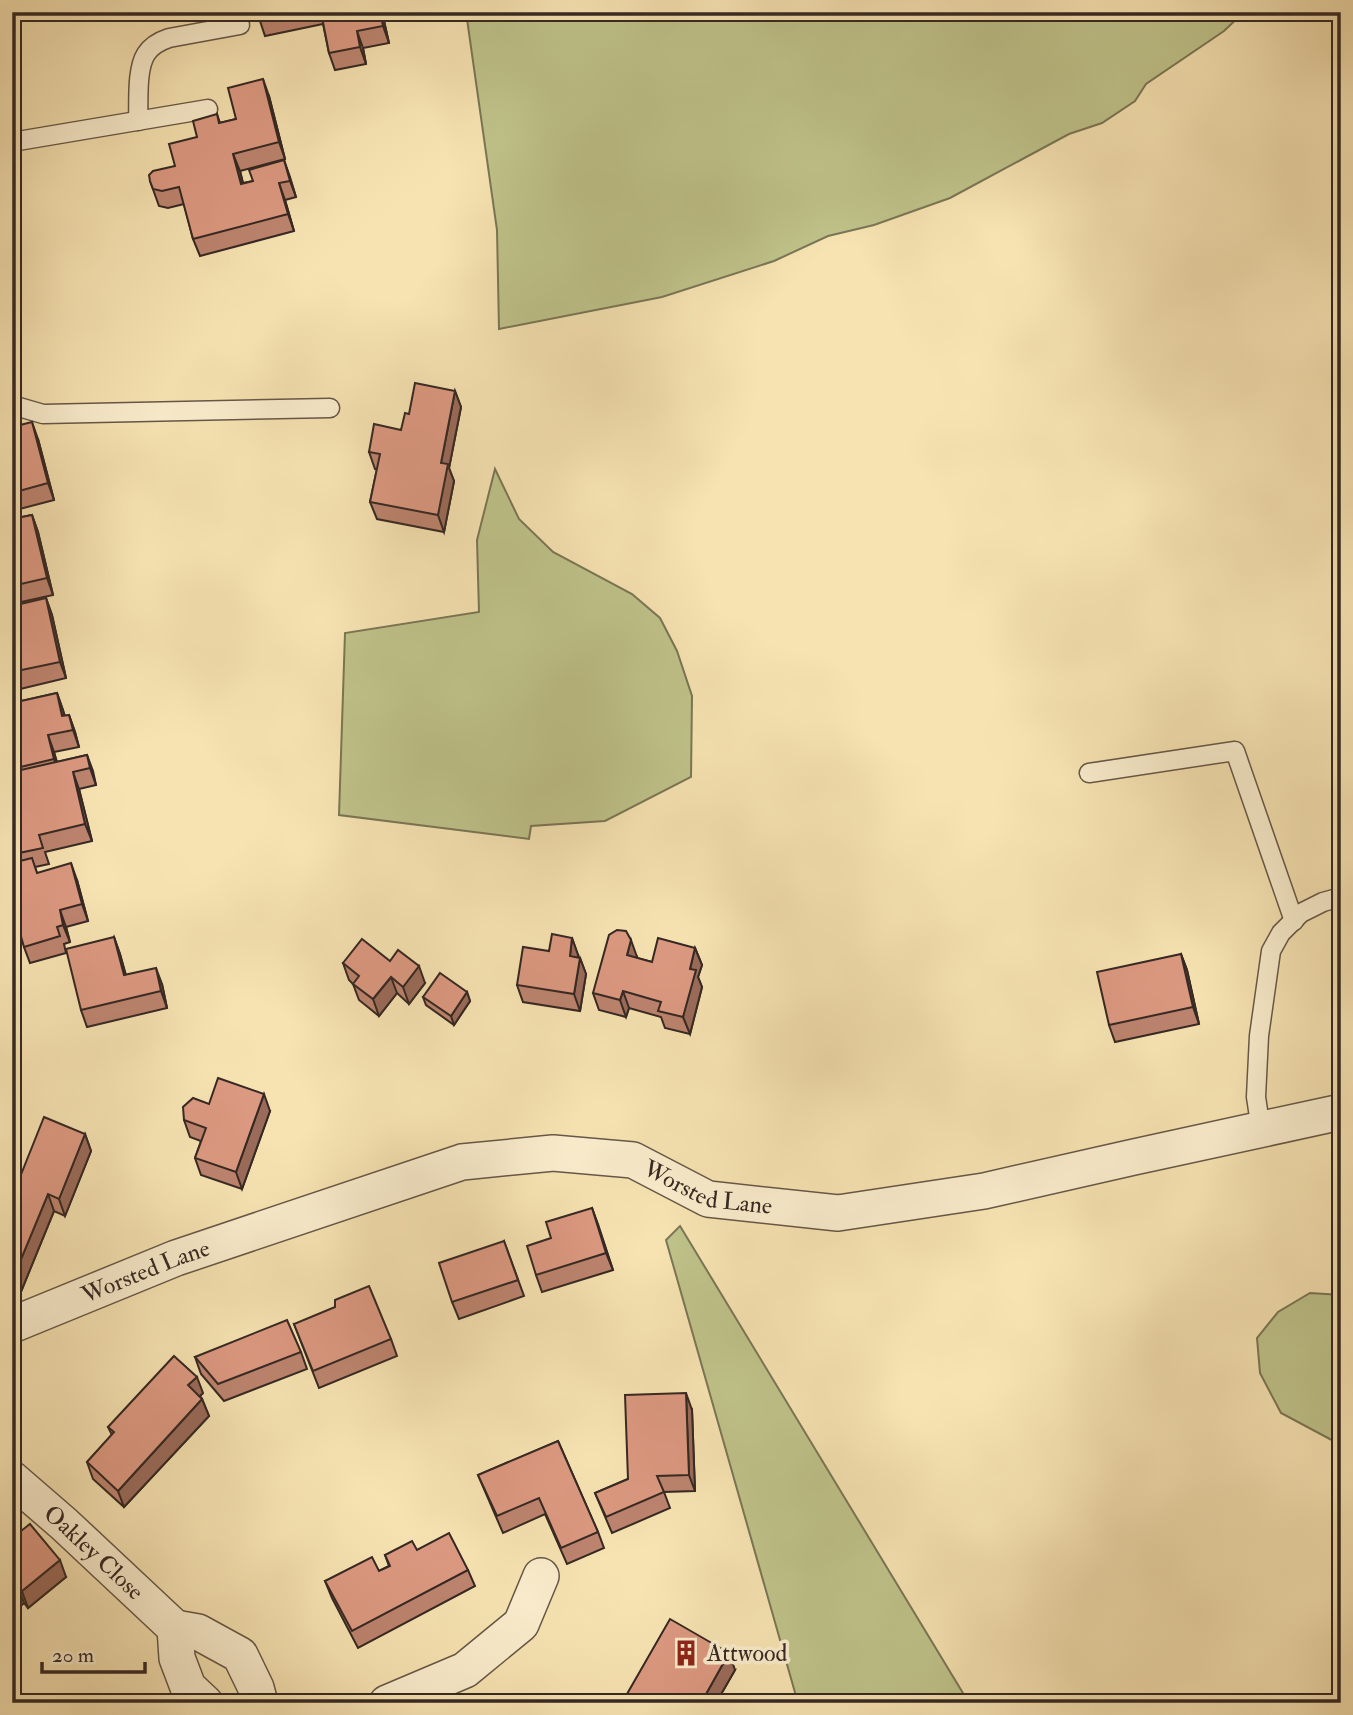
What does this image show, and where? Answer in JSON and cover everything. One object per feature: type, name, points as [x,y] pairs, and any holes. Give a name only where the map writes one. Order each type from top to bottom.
[{"type":"street","name":"Worsted Lane","points":[[12,1325],[176,1258],[462,1162],[553,1153],[633,1160],[708,1199],[838,1213],[984,1191],[1341,1112]]},
{"type":"street","name":"Oakley Close","points":[[12,1479],[175,1628],[198,1632],[240,1655],[260,1703]]},
{"type":"street","points":[[387,1703],[465,1670],[521,1625],[541,1576]]},
{"type":"street","points":[[175,1628],[177,1658],[188,1687],[205,1703]]},
{"type":"lane","points":[[138,121],[142,65],[150,49],[169,38],[240,25]]},
{"type":"lane","points":[[12,142],[208,108]]},
{"type":"lane","points":[[12,405],[43,414],[330,408]]},
{"type":"lane","points":[[1089,774],[1235,751],[1294,920]]},
{"type":"lane","points":[[1261,1130],[1256,1097],[1259,1036],[1271,951],[1281,933],[1301,913],[1341,897]]},
{"type":"green space","points":[[466,12],[1244,12],[1224,31],[1146,84],[1135,101],[1102,123],[1069,134],[950,198],[874,225],[828,236],[774,261],[662,297],[499,329],[497,230]]},
{"type":"green space","points":[[495,469],[519,519],[553,552],[632,594],[660,618],[677,651],[692,696],[691,777],[605,821],[531,826],[529,839],[339,815],[345,633],[479,612],[477,540]]},
{"type":"green space","points":[[680,1226],[969,1703],[798,1703],[666,1240]]},
{"type":"green space","points":[[1310,1293],[1341,1295],[1341,1445],[1281,1413],[1260,1373],[1257,1338],[1278,1312]]},
{"type":"building","points":[[257,12],[292,12],[259,19]]},
{"type":"building","points":[[321,12],[380,12],[383,26],[357,31],[360,47],[329,53]]},
{"type":"building","points":[[263,79],[279,142],[233,154],[241,184],[253,181],[249,170],[284,160],[290,181],[279,183],[288,214],[193,239],[179,187],[162,191],[153,189],[149,175],[153,171],[175,166],[169,144],[197,137],[193,121],[217,114],[219,123],[236,119],[228,88]]},
{"type":"building","points":[[415,383],[455,391],[441,463],[448,464],[438,515],[370,502],[380,454],[369,452],[374,424],[401,430],[405,413],[409,414]]},
{"type":"building","points":[[32,422],[48,483],[12,493],[12,427]]},
{"type":"building","points":[[32,515],[47,578],[12,586],[12,519]]},
{"type":"building","points":[[46,598],[60,662],[12,672],[12,606]]},
{"type":"building","points":[[57,693],[62,716],[69,715],[73,730],[48,735],[54,759],[12,769],[12,703]]},
{"type":"building","points":[[87,755],[90,768],[73,772],[85,824],[39,835],[43,848],[14,854],[12,772]]},
{"type":"building","points":[[32,858],[37,873],[71,863],[82,904],[60,910],[63,925],[57,927],[60,936],[24,947],[12,905],[12,863]]},
{"type":"building","points":[[617,930],[626,931],[631,940],[627,955],[652,962],[658,938],[695,948],[690,969],[696,970],[683,1017],[658,1011],[661,1002],[623,991],[620,1000],[593,993],[609,935]]},
{"type":"building","points":[[552,934],[572,938],[570,956],[580,958],[574,994],[517,985],[523,947],[549,951]]},
{"type":"building","points":[[114,937],[124,975],[156,968],[161,991],[81,1010],[66,949]]},
{"type":"building","points":[[362,939],[390,961],[398,950],[419,966],[403,987],[391,977],[373,999],[353,984],[359,976],[343,963]]},
{"type":"building","points":[[1181,954],[1193,1007],[1109,1025],[1097,972]]},
{"type":"building","points":[[440,973],[467,992],[451,1016],[423,997]]},
{"type":"building","points":[[218,1078],[264,1094],[236,1172],[195,1158],[206,1128],[184,1120],[183,1107],[193,1098],[209,1104]]},
{"type":"building","points":[[44,1117],[85,1134],[59,1199],[48,1194],[12,1281],[12,1180],[18,1182]]},
{"type":"building","points":[[592,1208],[606,1253],[536,1275],[527,1246],[551,1238],[546,1222]]},
{"type":"building","points":[[504,1241],[518,1280],[452,1302],[439,1263]]},
{"type":"building","points":[[369,1286],[391,1339],[313,1371],[294,1324],[335,1307],[335,1300]]},
{"type":"building","points":[[287,1320],[301,1352],[218,1384],[195,1357]]},
{"type":"building","points":[[174,1356],[197,1377],[188,1385],[202,1399],[118,1491],[87,1462],[114,1432],[108,1427]]},
{"type":"building","points":[[686,1393],[689,1475],[657,1476],[664,1492],[606,1517],[595,1493],[628,1479],[625,1395]]},
{"type":"building","points":[[558,1441],[598,1532],[561,1548],[539,1498],[497,1516],[478,1475]]},
{"type":"building","points":[[30,1524],[60,1560],[22,1591],[18,1586],[12,1591],[12,1538]]},
{"type":"building","points":[[449,1533],[468,1570],[352,1631],[325,1581],[372,1557],[379,1571],[390,1566],[385,1555],[412,1541],[417,1550]]},
{"type":"building","name":"Attwood","points":[[670,1619],[729,1653],[701,1703],[642,1703],[627,1694]]},
{"type":"place","name":"Attwood","points":[[686,1653]]}]
